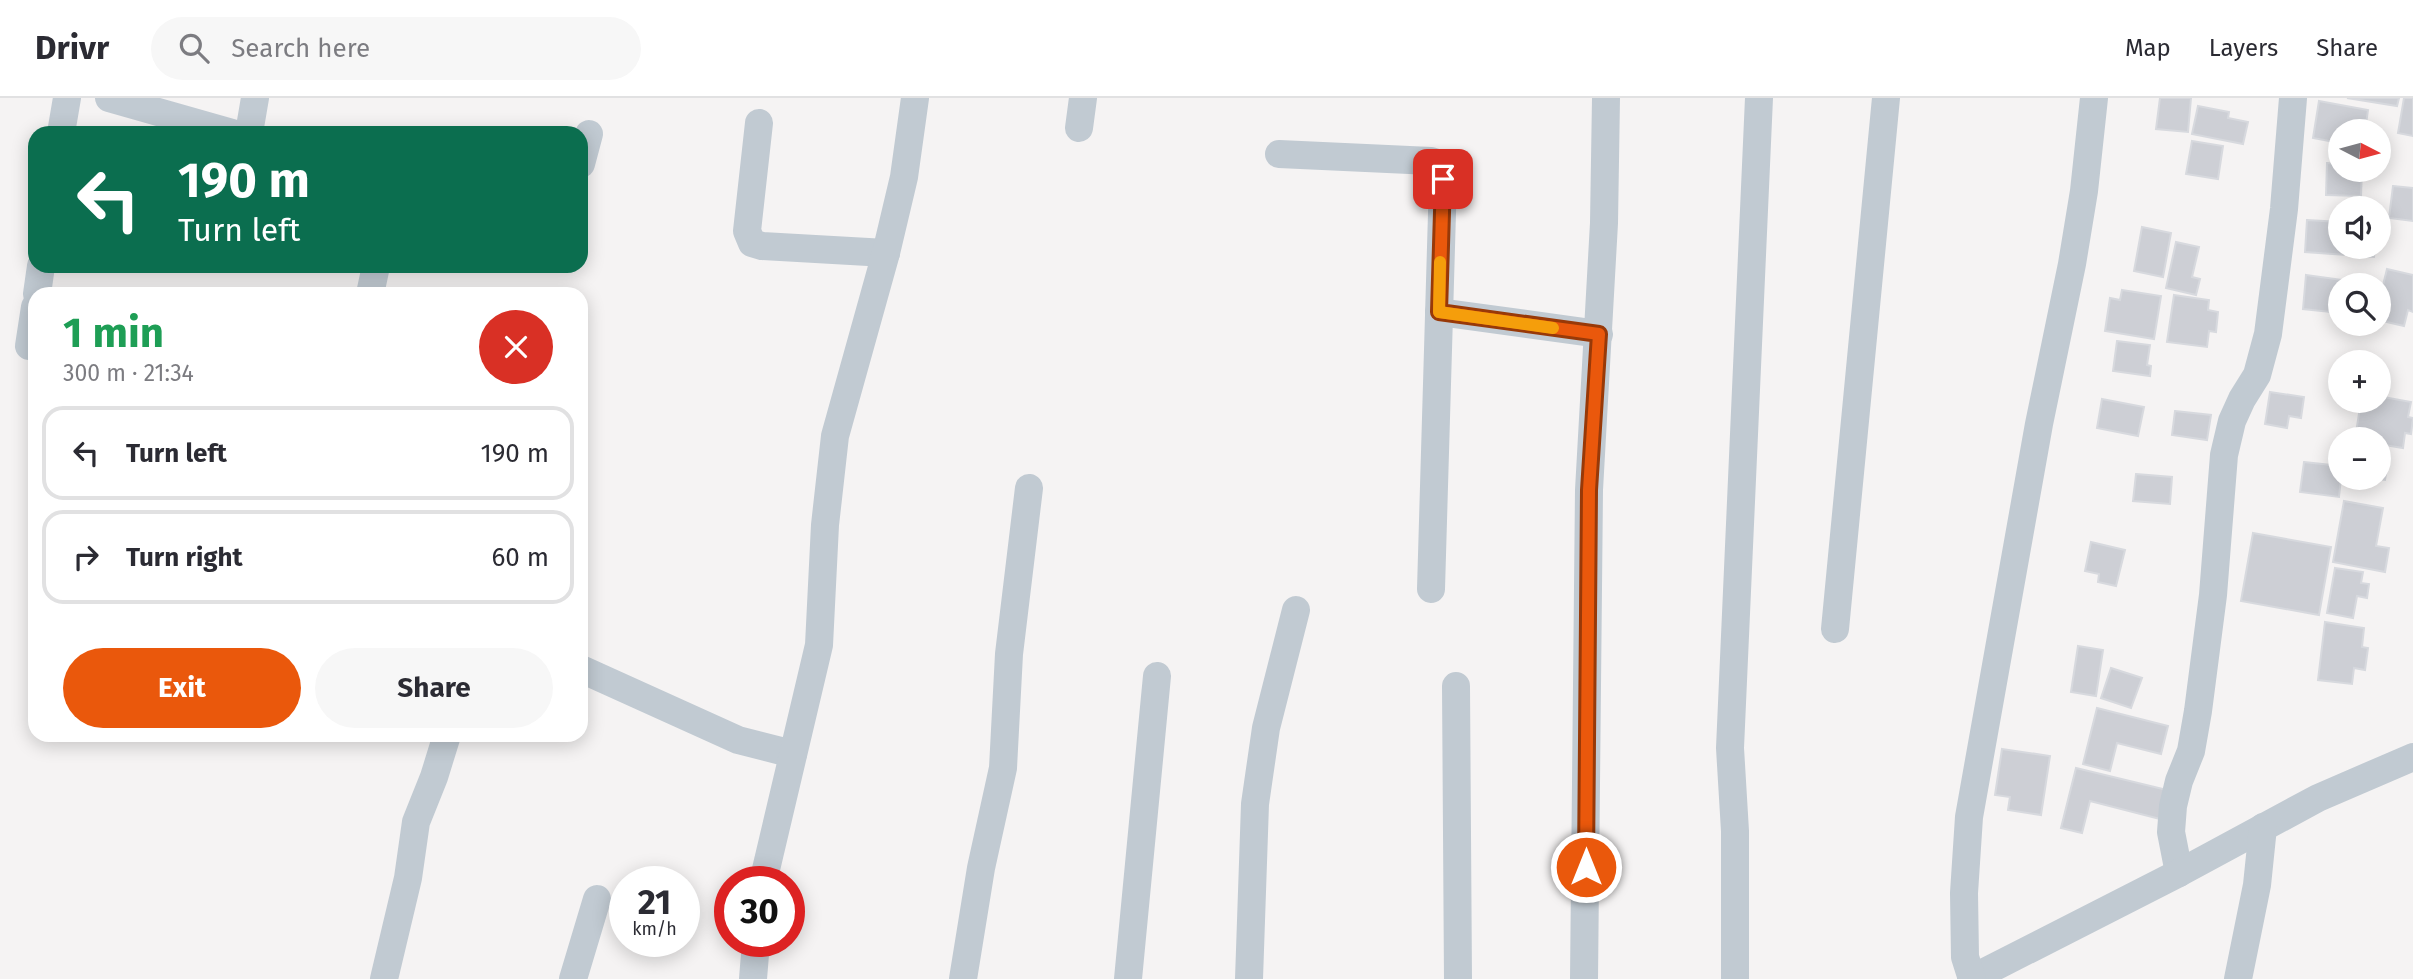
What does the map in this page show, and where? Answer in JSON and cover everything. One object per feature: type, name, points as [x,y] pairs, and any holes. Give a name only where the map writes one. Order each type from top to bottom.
[{"type":"street","points":[[62,126],[67,98]]},
{"type":"street","points":[[108,98],[207,126]]},
{"type":"street","points":[[250,126],[256,98]]},
{"type":"street","points":[[767,866],[819,645],[825,525],[835,436],[886,253],[904,177],[915,98]]},
{"type":"street","points":[[1079,128],[1083,98]]},
{"type":"street","points":[[1584,979],[1589,490],[1599,334],[1606,98]]},
{"type":"street","points":[[1735,979],[1735,831],[1730,748],[1757,191],[1759,98]]},
{"type":"street","points":[[1835,629],[1885,98]]},
{"type":"street","points":[[2094,98],[2084,191],[2074,251],[2039,424],[1969,817],[1964,893],[1965,957],[1972,979],[2330,792],[2413,757]]},
{"type":"street","points":[[2179,873],[2171,832],[2173,806],[2191,751],[2198,711],[2213,596],[2224,455],[2232,421],[2242,398],[2258,375],[2268,334],[2284,209],[2293,98]]},
{"type":"street","points":[[759,123],[747,231],[752,243],[762,246],[886,253]]},
{"type":"street","points":[[1279,154],[1431,160],[1440,164],[1443,179],[1432,589]]},
{"type":"street","points":[[1439,312],[1599,334]]},
{"type":"street","points":[[963,979],[981,869],[1003,768],[1009,654],[1029,488]]},
{"type":"street","points":[[1249,979],[1255,804],[1266,728],[1296,610]]},
{"type":"street","points":[[588,672],[738,740],[793,754]]},
{"type":"street","points":[[1128,979],[1157,676]]},
{"type":"street","points":[[1456,686],[1458,979]]},
{"type":"street","points":[[384,979],[408,878],[416,822],[445,742]]},
{"type":"street","points":[[2238,979],[2257,885],[2263,827]]},
{"type":"street","points":[[573,979],[597,899]]},
{"type":"street","points":[[753,979],[754,957]]},
{"type":"building","points":[[2160,98],[2191,98],[2188,132],[2156,129]]},
{"type":"building","points":[[2347,98],[2399,98],[2397,106]]},
{"type":"building","points":[[2404,98],[2413,98],[2413,136],[2398,133]]},
{"type":"building","points":[[2319,101],[2368,110],[2367,119],[2328,119],[2328,141],[2313,138]]},
{"type":"building","points":[[2198,106],[2229,112],[2228,118],[2248,122],[2243,144],[2192,134]]},
{"type":"building","points":[[2192,141],[2223,146],[2218,179],[2186,174]]},
{"type":"building","points":[[2327,163],[2328,182],[2362,182],[2361,196],[2326,195]]},
{"type":"building","points":[[2393,186],[2413,188],[2413,221],[2391,218]]},
{"type":"building","points":[[2307,220],[2328,221],[2328,254],[2305,252]]},
{"type":"building","points":[[2142,227],[2171,233],[2163,277],[2134,271]]},
{"type":"building","points":[[2176,242],[2199,247],[2192,277],[2200,279],[2196,295],[2166,288]]},
{"type":"building","points":[[2387,269],[2413,275],[2413,312],[2408,310],[2404,326],[2391,323],[2391,273],[2386,273]]},
{"type":"building","points":[[2306,275],[2328,278],[2328,312],[2303,309]]},
{"type":"building","points":[[2122,290],[2161,296],[2154,339],[2105,331],[2110,298],[2120,300]]},
{"type":"building","points":[[2174,295],[2209,300],[2208,310],[2218,312],[2216,332],[2209,331],[2207,347],[2167,342]]},
{"type":"building","points":[[2117,341],[2150,345],[2147,365],[2151,366],[2150,376],[2113,371]]},
{"type":"building","points":[[2270,392],[2304,397],[2301,418],[2289,416],[2287,428],[2265,424]]},
{"type":"building","points":[[2391,398],[2411,402],[2408,417],[2413,418],[2411,434],[2405,433],[2403,448],[2391,446],[2391,427],[2357,427],[2359,413],[2391,413]]},
{"type":"building","points":[[2102,399],[2144,407],[2138,436],[2097,428]]},
{"type":"building","points":[[2175,411],[2211,415],[2207,440],[2172,435]]},
{"type":"building","points":[[2304,462],[2328,465],[2328,490],[2340,490],[2339,497],[2300,492]]},
{"type":"building","points":[[2136,474],[2172,477],[2170,504],[2133,501]]},
{"type":"building","points":[[2344,501],[2383,508],[2376,546],[2389,548],[2385,572],[2333,562]]},
{"type":"building","points":[[2253,533],[2331,547],[2319,615],[2241,601]]},
{"type":"building","points":[[2091,542],[2125,550],[2116,586],[2098,582],[2099,574],[2085,571]]},
{"type":"building","points":[[2335,568],[2363,572],[2361,583],[2369,584],[2367,598],[2357,596],[2353,618],[2327,613]]},
{"type":"building","points":[[2325,622],[2364,628],[2362,647],[2368,648],[2365,670],[2354,668],[2352,684],[2318,680]]},
{"type":"building","points":[[2078,646],[2103,650],[2096,696],[2071,692]]},
{"type":"building","points":[[2111,668],[2142,678],[2131,708],[2101,698]]},
{"type":"building","points":[[2097,708],[2168,726],[2161,754],[2117,743],[2110,771],[2083,764]]},
{"type":"building","points":[[2002,749],[2050,756],[2041,815],[2008,810],[2010,797],[1995,795]]},
{"type":"building","points":[[2076,768],[2167,790],[2160,819],[2090,801],[2082,833],[2061,828]]},
{"type":"slow traffic","points":[[1440,262],[1439,312],[1553,328]]},
{"type":"route","points":[[1443,179],[1439,312],[1599,334],[1589,490],[1585,689],[1586,867]]}]
